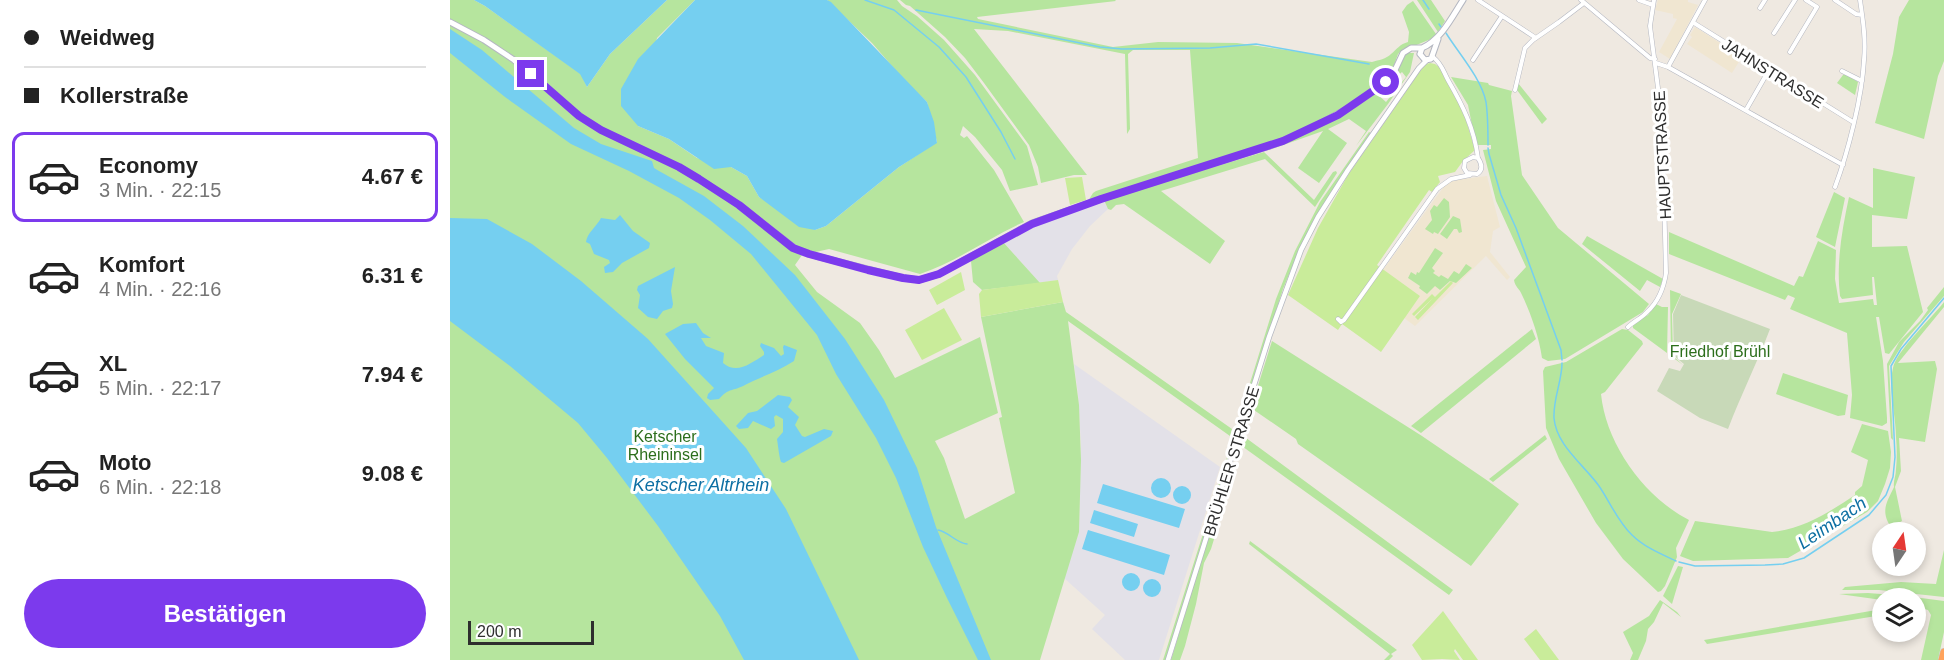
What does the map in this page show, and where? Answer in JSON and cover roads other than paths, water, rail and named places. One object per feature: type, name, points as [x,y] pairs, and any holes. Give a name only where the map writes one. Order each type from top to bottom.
[{"type":"highway","points":[[1942,660],[1944,652]]},
{"type":"main road","points":[[1425,53],[1442,32],[1462,0]]},
{"type":"main road","points":[[450,22],[484,40],[514,60],[579,116],[601,130],[699,179],[739,205],[790,246],[816,256],[895,277],[919,280],[932,277],[1032,224],[1101,199],[1270,146],[1314,127],[1355,104],[1386,82],[1395,70],[1401,54],[1406,50],[1412,48],[1433,57]]},
{"type":"street","points":[[1478,0],[1536,38]]},
{"type":"street","name":"HAUPTSTRASSE","points":[[1628,327],[1647,313],[1663,286],[1666,273],[1662,130],[1650,26],[1654,3],[1639,0]]},
{"type":"street","points":[[1668,67],[1705,0]]},
{"type":"street","points":[[1760,8],[1765,0]]},
{"type":"street","points":[[1774,33],[1795,0]]},
{"type":"street","points":[[1790,52],[1817,7],[1806,0]]},
{"type":"street","points":[[1835,0],[1856,14],[1862,15]]},
{"type":"street","points":[[1836,187],[1844,165],[1862,81],[1865,41],[1860,0]]},
{"type":"street","points":[[1515,90],[1525,48],[1566,17],[1582,1],[1650,58],[1844,165]]},
{"type":"street","points":[[1473,60],[1502,16]]},
{"type":"street","name":"JAHNSTRASSE","points":[[1694,23],[1853,122]]},
{"type":"street","name":"BRÜHLER STRASSE","points":[[1168,660],[1282,299],[1301,250],[1318,217],[1419,68],[1425,53]]},
{"type":"street","points":[[1340,322],[1441,185],[1450,179],[1477,174],[1482,168],[1464,106],[1446,78],[1441,63],[1433,57]]},
{"type":"street","points":[[1746,110],[1768,70]]},
{"type":"street","points":[[1842,71],[1862,81]]},
{"type":"street","points":[[1470,175],[1465,170],[1464,164],[1468,158],[1478,158]]},
{"type":"water","points":[[474,0],[667,0],[610,54],[587,87],[580,74]]},
{"type":"water","points":[[695,0],[827,0],[831,2],[927,102],[934,122],[937,143],[899,167],[826,226],[815,230],[799,227],[759,197],[747,176],[731,167],[714,169],[669,139],[638,126],[621,106],[621,89],[638,59]]},
{"type":"water","points":[[450,29],[482,50],[574,128],[601,144],[652,161],[654,168],[704,196],[743,226],[795,275],[845,339],[884,400],[917,468],[936,527],[991,660],[978,660],[923,547],[896,478],[876,438],[836,374],[817,335],[751,254],[679,198],[571,144],[505,97],[450,53]]},
{"type":"water","points":[[620,215],[633,231],[650,243],[649,248],[622,263],[613,272],[605,273],[604,267],[610,263],[609,260],[594,254],[590,244],[586,242],[601,218],[615,220]]},
{"type":"water","name":"Ketscher Altrhein","points":[[450,218],[487,219],[532,244],[581,281],[648,339],[746,448],[786,509],[859,660],[744,660],[720,616],[658,526],[578,423],[510,366],[450,321]]},
{"type":"water","points":[[675,267],[671,291],[672,308],[663,311],[657,319],[648,317],[638,308],[640,295],[637,290],[638,286]]},
{"type":"water","points":[[696,323],[703,333],[711,338],[701,338],[706,346],[724,353],[723,363],[733,368],[744,366],[764,355],[761,343],[774,348],[781,356],[784,354],[784,345],[797,350],[794,361],[729,391],[719,399],[710,400],[707,398],[708,394],[714,388],[685,359],[665,334],[683,324]]},
{"type":"water","points":[[778,395],[790,397],[792,400],[788,407],[799,417],[795,425],[802,436],[805,437],[824,429],[833,431],[831,436],[784,463],[781,462],[777,439],[783,432],[783,419],[776,415],[774,417],[775,426],[771,429],[753,421],[748,428],[739,429],[736,426],[748,413],[757,411]]},
{"type":"water","points":[[1161,478],[1168,481],[1171,488],[1168,495],[1161,498],[1154,495],[1151,488],[1154,481]]},
{"type":"water","points":[[1103,484],[1185,509],[1179,528],[1097,503]]},
{"type":"water","points":[[1178,486],[1186,486],[1191,491],[1189,502],[1178,504],[1173,499],[1173,491]]},
{"type":"water","points":[[1094,510],[1138,524],[1134,537],[1090,523]]},
{"type":"water","points":[[1088,530],[1170,555],[1164,575],[1082,549]]},
{"type":"water","points":[[1127,573],[1135,573],[1140,578],[1138,589],[1127,591],[1122,586],[1122,578]]},
{"type":"water","points":[[1148,579],[1156,579],[1161,584],[1159,595],[1148,597],[1143,592],[1143,584]]},
{"type":"waterway","points":[[865,0],[894,10],[939,47],[966,77],[1001,132],[1015,159]]},
{"type":"waterway","name":"Leimbach","points":[[1423,0],[1429,9]]},
{"type":"waterway","points":[[916,10],[1100,47],[1210,48],[1256,44],[1369,64]]},
{"type":"waterway","name":"Leimbach","points":[[1446,33],[1475,75],[1483,93],[1486,102],[1488,145]]},
{"type":"waterway","name":"Leimbach","points":[[1488,148],[1501,195],[1516,228],[1561,350],[1562,360]]},
{"type":"waterway","name":"Leimbach","points":[[1679,562],[1695,566],[1783,564],[1804,558],[1869,515],[1886,495],[1893,477],[1895,457],[1891,366],[1901,349],[1944,298]]},
{"type":"waterway","name":"Leimbach","points":[[1562,363],[1554,418],[1565,446],[1599,486],[1627,530],[1647,547],[1676,561]]},
{"type":"waterway","points":[[938,530],[967,544]]},
{"type":"park label","name":"Friedhof Brühl","points":[[1720,351]]},
{"type":"park label","name":"Ketscher Rheininsel","points":[[665,445]]}]
